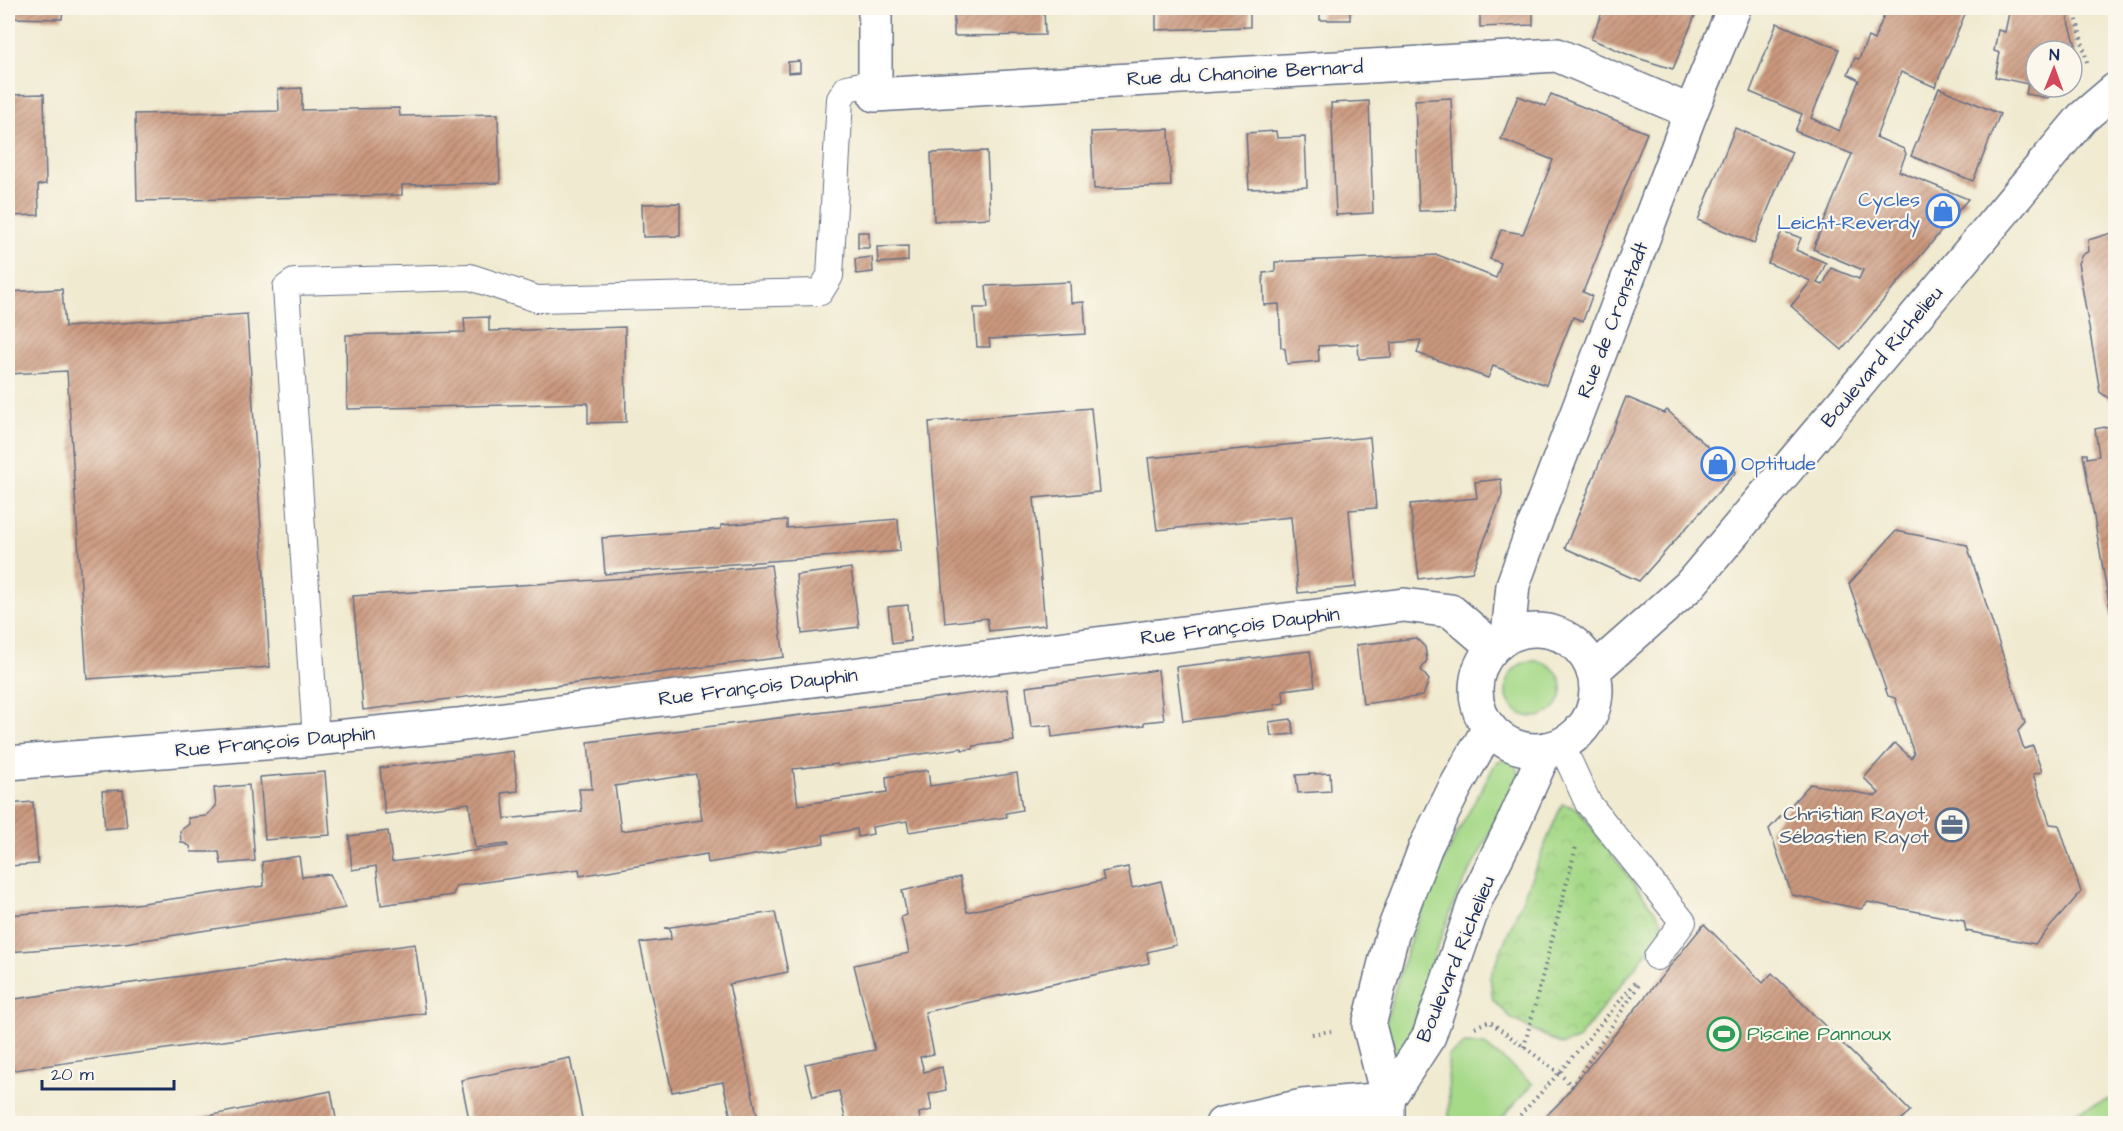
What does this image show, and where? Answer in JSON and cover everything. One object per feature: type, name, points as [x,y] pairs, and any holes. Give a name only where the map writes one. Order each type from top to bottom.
[{"type":"street","points":[[875,8],[876,82]]},
{"type":"street","name":"Rue de Cronstadt","points":[[1501,642],[1513,585],[1526,547],[1691,112],[1734,8]]},
{"type":"street","name":"Rue du Chanoine Bernard","points":[[876,82],[875,95],[1557,55],[1691,112]]},
{"type":"street","name":"Boulevard Richelieu","points":[[1593,671],[1689,586],[2082,118],[2115,89]]},
{"type":"street","name":"Rue François Dauphin","points":[[8,763],[316,739],[552,714],[1404,605],[1451,611],[1501,642]]},
{"type":"street","points":[[1528,631],[1549,631],[1568,639],[1583,653],[1593,671],[1596,688],[1594,705],[1587,721],[1576,735],[1554,747],[1531,749],[1515,746],[1501,739],[1489,728],[1480,713],[1476,696],[1477,678],[1483,662],[1501,642],[1528,631]]},
{"type":"street","points":[[1222,1124],[1302,1106],[1388,1111],[1369,1025],[1392,935],[1426,846],[1489,728]]},
{"type":"street","name":"Boulevard Richelieu","points":[[1388,1111],[1430,1036],[1475,901],[1554,747]]},
{"type":"lane","points":[[316,739],[286,288],[294,282],[470,277],[537,299],[820,292],[830,276],[840,99],[847,88],[876,82]]},
{"type":"lane","points":[[1554,747],[1588,803],[1683,922],[1657,957]]},
{"type":"path","points":[[2074,8],[2087,63]]},
{"type":"path","points":[[1524,1047],[1588,803]]},
{"type":"path","points":[[1430,1036],[1453,1038],[1489,1021],[1559,1073],[1572,1086],[1657,957]]},
{"type":"path","points":[[1512,1124],[1559,1073],[1657,957]]},
{"type":"green space","points":[[1534,661],[1545,663],[1554,669],[1560,678],[1562,689],[1560,700],[1554,709],[1545,715],[1534,717],[1523,715],[1514,709],[1508,700],[1506,689],[1508,678],[1514,669],[1523,663]]},
{"type":"green space","points":[[1513,759],[1520,775],[1456,898],[1433,959],[1407,1050],[1395,1057],[1382,1049],[1384,1032],[1394,991],[1416,924],[1453,842],[1497,761]]},
{"type":"green space","points":[[1562,804],[1577,808],[1667,927],[1577,1040],[1562,1045],[1512,1019],[1493,1000],[1490,977]]},
{"type":"green space","points":[[1465,1044],[1485,1045],[1533,1084],[1497,1123],[1449,1123],[1448,1056]]},
{"type":"green space","points":[[2115,1097],[2115,1123],[2046,1123]]},
{"type":"building","points":[[8,8],[63,8],[62,19],[8,18]]},
{"type":"building","points":[[127,8],[220,8],[220,11],[127,11]]},
{"type":"building","points":[[948,8],[1044,8],[1045,35],[954,36],[954,12]]},
{"type":"building","points":[[1156,8],[1250,8],[1250,27],[1156,30]]},
{"type":"building","points":[[1320,8],[1350,8],[1350,20],[1320,20]]},
{"type":"building","points":[[1480,8],[1533,8],[1533,25],[1480,27]]},
{"type":"building","points":[[1604,8],[1698,8],[1673,69],[1634,57],[1591,39]]},
{"type":"building","points":[[1887,8],[1967,9],[1935,87],[1901,72],[1876,137],[1904,149],[1906,154],[1899,171],[1968,199],[1842,350],[1791,306],[1811,281],[1768,263],[1782,231],[1801,238],[1796,250],[1826,263],[1817,283],[1823,285],[1831,268],[1859,279],[1863,270],[1813,249],[1852,154],[1795,131],[1802,114],[1750,92],[1777,23],[1839,49],[1811,118],[1839,131],[1859,80],[1848,74],[1855,58],[1859,59],[1868,37],[1874,40]]},
{"type":"building","points":[[2010,8],[2065,8],[2074,39],[2024,39],[2024,83],[1995,77],[2000,53],[1994,51],[1998,30],[2005,32]]},
{"type":"building","points":[[800,61],[800,72],[788,73],[788,62]]},
{"type":"building","points":[[302,88],[302,110],[399,108],[400,116],[498,114],[500,183],[402,185],[402,195],[137,201],[135,114],[279,111],[278,89]]},
{"type":"building","points":[[1939,88],[2000,114],[1973,181],[1911,156]]},
{"type":"building","points":[[44,94],[46,184],[38,185],[39,215],[8,216],[8,95]]},
{"type":"building","points":[[1551,94],[1647,133],[1583,292],[1592,296],[1583,321],[1573,317],[1546,385],[1493,366],[1488,378],[1417,353],[1421,340],[1391,343],[1391,357],[1359,359],[1358,344],[1318,346],[1319,361],[1287,364],[1285,349],[1281,347],[1279,304],[1264,305],[1263,273],[1275,272],[1275,262],[1438,255],[1496,278],[1501,263],[1490,259],[1501,230],[1523,234],[1553,160],[1501,139],[1518,96],[1546,106]]},
{"type":"building","points":[[1451,98],[1456,210],[1419,211],[1415,100]]},
{"type":"building","points":[[1369,101],[1373,213],[1336,215],[1331,103]]},
{"type":"building","points":[[1735,128],[1792,152],[1754,243],[1698,220]]},
{"type":"building","points":[[1169,129],[1171,186],[1094,189],[1091,132]]},
{"type":"building","points":[[1276,131],[1277,138],[1305,137],[1307,187],[1249,189],[1246,133]]},
{"type":"building","points":[[987,151],[990,218],[934,221],[931,153]]},
{"type":"building","points":[[680,203],[680,236],[643,237],[642,204]]},
{"type":"building","points":[[858,232],[869,232],[869,248],[858,248]]},
{"type":"building","points":[[2115,232],[2115,399],[2111,400],[2100,392],[2078,263],[2082,255],[2089,251],[2088,240]]},
{"type":"building","points":[[908,246],[908,261],[878,263],[877,247]]},
{"type":"building","points":[[872,257],[873,272],[856,274],[855,259]]},
{"type":"building","points":[[1070,282],[1071,303],[1084,302],[1086,334],[989,339],[990,347],[977,347],[974,308],[988,308],[986,286]]},
{"type":"building","points":[[62,289],[65,327],[247,314],[270,667],[87,679],[67,371],[8,374],[8,292]]},
{"type":"building","points":[[489,317],[489,331],[625,327],[626,422],[588,423],[588,403],[347,409],[346,335],[465,332],[464,318]]},
{"type":"building","points":[[1626,397],[1664,413],[1667,410],[1736,472],[1639,581],[1565,548]]},
{"type":"building","points":[[1091,408],[1099,492],[1034,498],[1045,625],[989,631],[987,618],[945,623],[929,422]]},
{"type":"building","points":[[2115,425],[2114,632],[2083,454],[2087,454],[2087,458],[2099,456],[2095,429]]},
{"type":"building","points":[[1370,437],[1376,508],[1349,510],[1356,587],[1298,593],[1291,517],[1157,530],[1148,458]]},
{"type":"building","points":[[1501,479],[1502,495],[1472,572],[1419,579],[1410,504],[1477,498],[1475,482]]},
{"type":"building","points":[[898,519],[900,551],[605,574],[602,538],[721,529],[721,525],[787,520],[787,528]]},
{"type":"building","points":[[1896,531],[1967,545],[2025,723],[2018,731],[2024,749],[2033,746],[2042,772],[2033,774],[2050,824],[2059,825],[2081,892],[2035,944],[1966,931],[1964,921],[1868,902],[1861,909],[1792,895],[1769,829],[1810,784],[1876,796],[1879,793],[1864,778],[1895,743],[1911,758],[1914,754],[1895,698],[1888,696],[1849,584]]},
{"type":"building","points":[[771,565],[784,657],[363,710],[353,596],[627,578]]},
{"type":"building","points":[[851,568],[859,627],[802,634],[796,575]]},
{"type":"building","points":[[908,605],[911,641],[892,644],[888,607]]},
{"type":"building","points":[[1416,638],[1425,647],[1427,660],[1421,670],[1429,680],[1423,696],[1363,704],[1356,645]]},
{"type":"building","points":[[1310,651],[1315,686],[1283,690],[1284,703],[1274,705],[1275,709],[1183,721],[1176,667]]},
{"type":"building","points":[[1158,670],[1164,720],[1144,722],[1144,725],[1052,737],[1051,725],[1031,727],[1026,687]]},
{"type":"building","points":[[1007,689],[1014,741],[974,746],[973,749],[962,750],[962,748],[838,766],[837,764],[793,769],[798,805],[887,792],[886,777],[928,770],[930,786],[1017,773],[1022,810],[1006,813],[1007,817],[909,832],[907,821],[872,827],[873,834],[858,837],[857,829],[823,835],[824,843],[708,863],[707,854],[580,876],[579,869],[456,886],[453,895],[381,905],[376,866],[352,870],[349,836],[388,831],[392,862],[508,846],[507,844],[475,848],[469,803],[385,814],[380,768],[513,751],[518,791],[502,793],[505,819],[582,811],[579,789],[592,789],[588,742]],"holes":[[[696,774],[702,820],[621,831],[615,786]]]},
{"type":"building","points":[[1291,719],[1294,734],[1271,736],[1269,722]]},
{"type":"building","points":[[325,772],[330,835],[265,840],[260,777]]},
{"type":"building","points":[[1330,773],[1331,791],[1298,793],[1296,775]]},
{"type":"building","points":[[249,785],[255,861],[221,864],[219,852],[191,852],[190,846],[181,842],[180,831],[189,824],[188,818],[206,816],[216,806],[214,788]]},
{"type":"building","points":[[123,790],[127,827],[105,829],[102,791]]},
{"type":"building","points":[[33,802],[38,864],[8,866],[8,804]]},
{"type":"building","points":[[299,856],[302,877],[330,874],[346,908],[125,943],[8,952],[8,915],[114,907],[264,886],[262,862]]},
{"type":"building","points":[[1128,867],[1132,888],[1161,881],[1176,945],[1147,952],[1149,963],[925,1012],[934,1054],[920,1057],[924,1072],[942,1067],[946,1090],[929,1094],[932,1110],[919,1113],[921,1124],[842,1124],[845,1118],[839,1091],[813,1097],[805,1064],[875,1050],[854,965],[909,953],[901,917],[907,915],[902,891],[960,877],[967,912],[1104,880],[1102,872]]},
{"type":"building","points":[[775,912],[788,972],[729,984],[759,1124],[728,1124],[732,1122],[723,1082],[672,1092],[640,943],[671,939],[670,929],[664,928]]},
{"type":"building","name":"Piscine Pannoux","points":[[1704,924],[1763,983],[1772,973],[1910,1111],[1897,1124],[1538,1124],[1560,1102]]},
{"type":"building","points":[[415,944],[425,1013],[8,1071],[8,1000]]},
{"type":"building","points":[[570,1058],[582,1118],[557,1124],[470,1124],[461,1080]]},
{"type":"building","points":[[331,1091],[337,1124],[178,1124],[178,1122]]},
{"type":"place","name":"Cycles Leicht-Reverdy","points":[[1943,211]]},
{"type":"place","name":"Optitude","points":[[1718,464]]},
{"type":"place","name":"Christian Rayot, Sébastien Rayot","points":[[1952,825]]},
{"type":"place","name":"Piscine Pannoux","points":[[1724,1034]]}]
